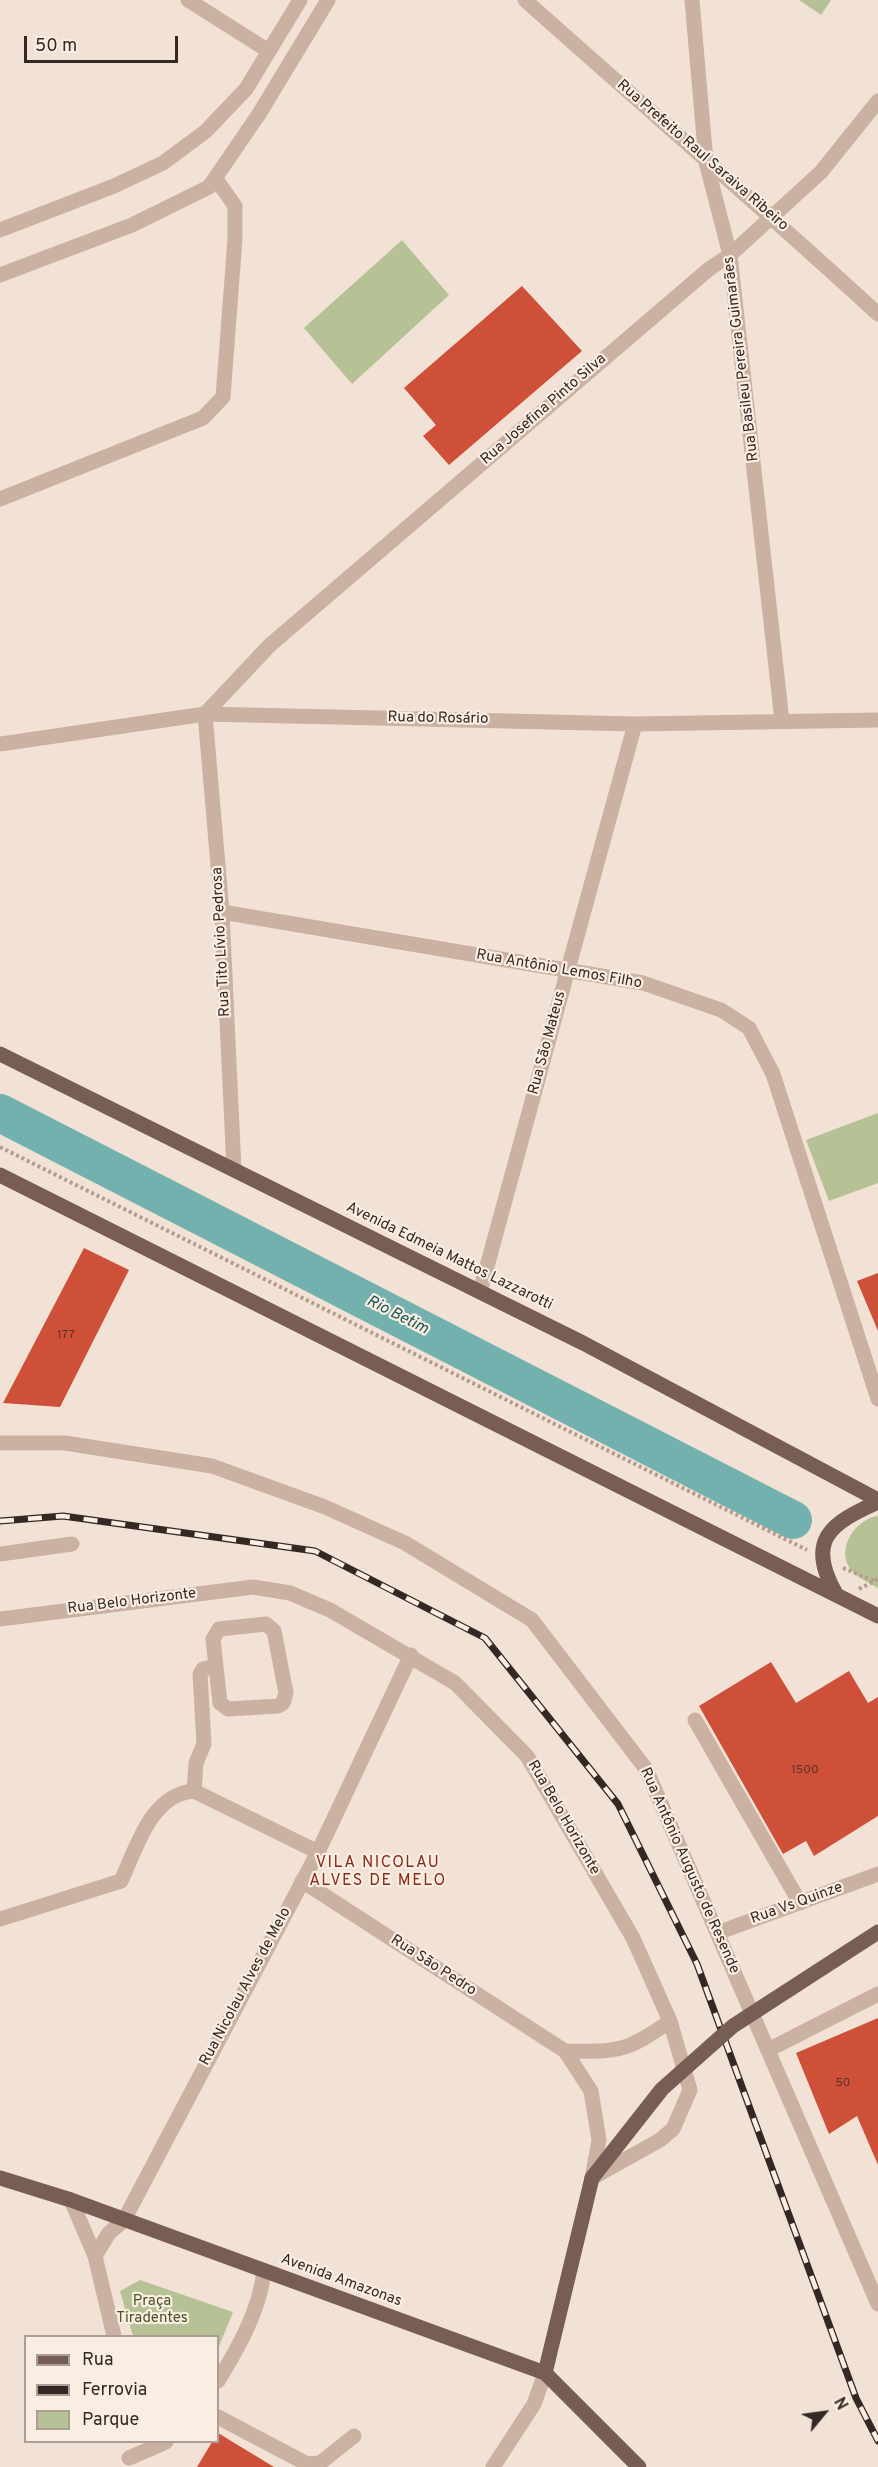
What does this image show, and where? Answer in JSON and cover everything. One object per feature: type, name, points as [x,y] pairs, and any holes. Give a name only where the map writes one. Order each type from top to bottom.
[{"type":"main road","name":"Avenida Edmeia Mattos Lazzarotti","points":[[0,1054],[730,1419],[878,1501]]},
{"type":"main road","points":[[0,1175],[878,1616]]},
{"type":"main road","points":[[836,1594],[826,1578],[822,1560],[829,1531],[878,1501]]},
{"type":"main road","points":[[545,2373],[592,2178],[662,2090],[733,2026],[878,1932]]},
{"type":"main road","name":"Avenida Amazonas","points":[[0,2178],[71,2200],[545,2373],[639,2467]]},
{"type":"street","points":[[188,0],[267,50]]},
{"type":"street","points":[[0,230],[114,186],[162,163],[206,131],[246,88],[267,50],[300,0]]},
{"type":"street","points":[[0,275],[132,225],[209,187],[328,0]]},
{"type":"street","name":"Rua Prefeito Raul Saraiva Ribeiro","points":[[525,0],[706,162],[771,215],[878,314]]},
{"type":"street","name":"Rua Basileu Pereira Guimarães","points":[[692,0],[706,162],[730,255],[782,721]]},
{"type":"street","name":"Rua Josefina Pinto Silva","points":[[205,714],[270,645],[709,269],[730,255],[771,215],[821,172],[878,101]]},
{"type":"street","points":[[0,499],[203,418],[223,397],[235,239],[235,207],[216,179]]},
{"type":"street","name":"Rua do Rosário","points":[[0,744],[205,714],[635,724],[878,720]]},
{"type":"street","name":"Rua Tito Lívio Pedrosa","points":[[205,714],[222,912],[234,1170]]},
{"type":"street","name":"Rua São Mateus","points":[[480,1292],[635,724]]},
{"type":"street","name":"Rua Antônio Lemos Filho","points":[[222,912],[643,983],[721,1010],[749,1028],[773,1074],[878,1399]]},
{"type":"street","name":"Rua Antônio Augusto de Resende","points":[[0,1443],[65,1443],[212,1466],[325,1507],[405,1543],[532,1620],[646,1769],[878,2304]]},
{"type":"street","points":[[0,1554],[72,1544]]},
{"type":"street","name":"Rua Belo Horizonte","points":[[0,1619],[253,1587],[290,1593],[330,1610],[411,1655],[455,1683],[527,1756],[633,1938],[670,2021],[690,2090],[673,2129],[660,2140],[592,2178]]},
{"type":"street","points":[[266,1624],[271,1626],[286,1693],[284,1703],[278,1706],[228,1709],[220,1703],[215,1666],[213,1639],[219,1629],[266,1624]]},
{"type":"street","name":"Rua Nicolau Alves de Melo","points":[[95,2256],[109,2233],[124,2220],[318,1851],[411,1655]]},
{"type":"street","points":[[194,1791],[196,1763],[204,1744],[200,1674],[203,1669],[215,1666]]},
{"type":"street","points":[[695,1720],[800,1903]]},
{"type":"street","points":[[0,1919],[121,1881],[144,1832],[162,1803],[178,1792],[194,1791],[318,1851]]},
{"type":"street","name":"Rua Vs Quinze","points":[[717,1933],[878,1874]]},
{"type":"street","name":"Rua São Pedro","points":[[302,1881],[565,2051],[591,2091],[599,2140],[592,2178]]},
{"type":"street","points":[[768,2050],[878,1994]]},
{"type":"street","points":[[565,2051],[609,2052],[640,2043],[670,2021]]},
{"type":"street","points":[[71,2200],[95,2256],[114,2335]]},
{"type":"street","points":[[219,2379],[250,2321],[262,2287],[264,2272]]},
{"type":"street","points":[[493,2467],[534,2404],[545,2373]]},
{"type":"street","points":[[219,2418],[307,2464],[320,2463],[354,2436]]},
{"type":"street","points":[[129,2443],[129,2462],[164,2443]]},
{"type":"path","points":[[0,1147],[801,1545],[822,1560],[875,1581]]},
{"type":"green space","points":[[799,0],[831,0],[821,15]]},
{"type":"green space","points":[[402,240],[449,295],[352,384],[304,328]]},
{"type":"green space","points":[[878,1113],[878,1183],[829,1201],[806,1140]]},
{"type":"green space","points":[[878,1516],[878,1588],[854,1573],[848,1565],[846,1547],[854,1530],[861,1523]]},
{"type":"green space","name":"Praça Tiradentes","points":[[140,2280],[233,2312],[219,2347],[219,2335],[133,2335],[120,2291]]},
{"type":"building","points":[[522,286],[582,351],[449,465],[423,436],[436,425],[404,388]]},
{"type":"building","points":[[84,1248],[129,1270],[60,1407],[3,1403]]},
{"type":"building","points":[[878,1273],[878,1331],[857,1281]]},
{"type":"building","points":[[771,1662],[796,1703],[849,1671],[868,1703],[878,1697],[878,1816],[814,1856],[806,1841],[783,1854],[699,1706]]},
{"type":"building","points":[[878,2018],[878,2165],[857,2116],[829,2134],[796,2053]]},
{"type":"building","points":[[219,2434],[274,2467],[197,2467],[211,2443],[219,2443]]},
{"type":"waterway","name":"Rio Betim","points":[[0,1113],[793,1520]]},
{"type":"railway","points":[[0,1521],[63,1516],[315,1551],[485,1638],[618,1804],[697,1964],[856,2398],[878,2441]]},
{"type":"district","name":"VILA NICOLAU ALVES DE MELO","points":[[378,1873]]}]
